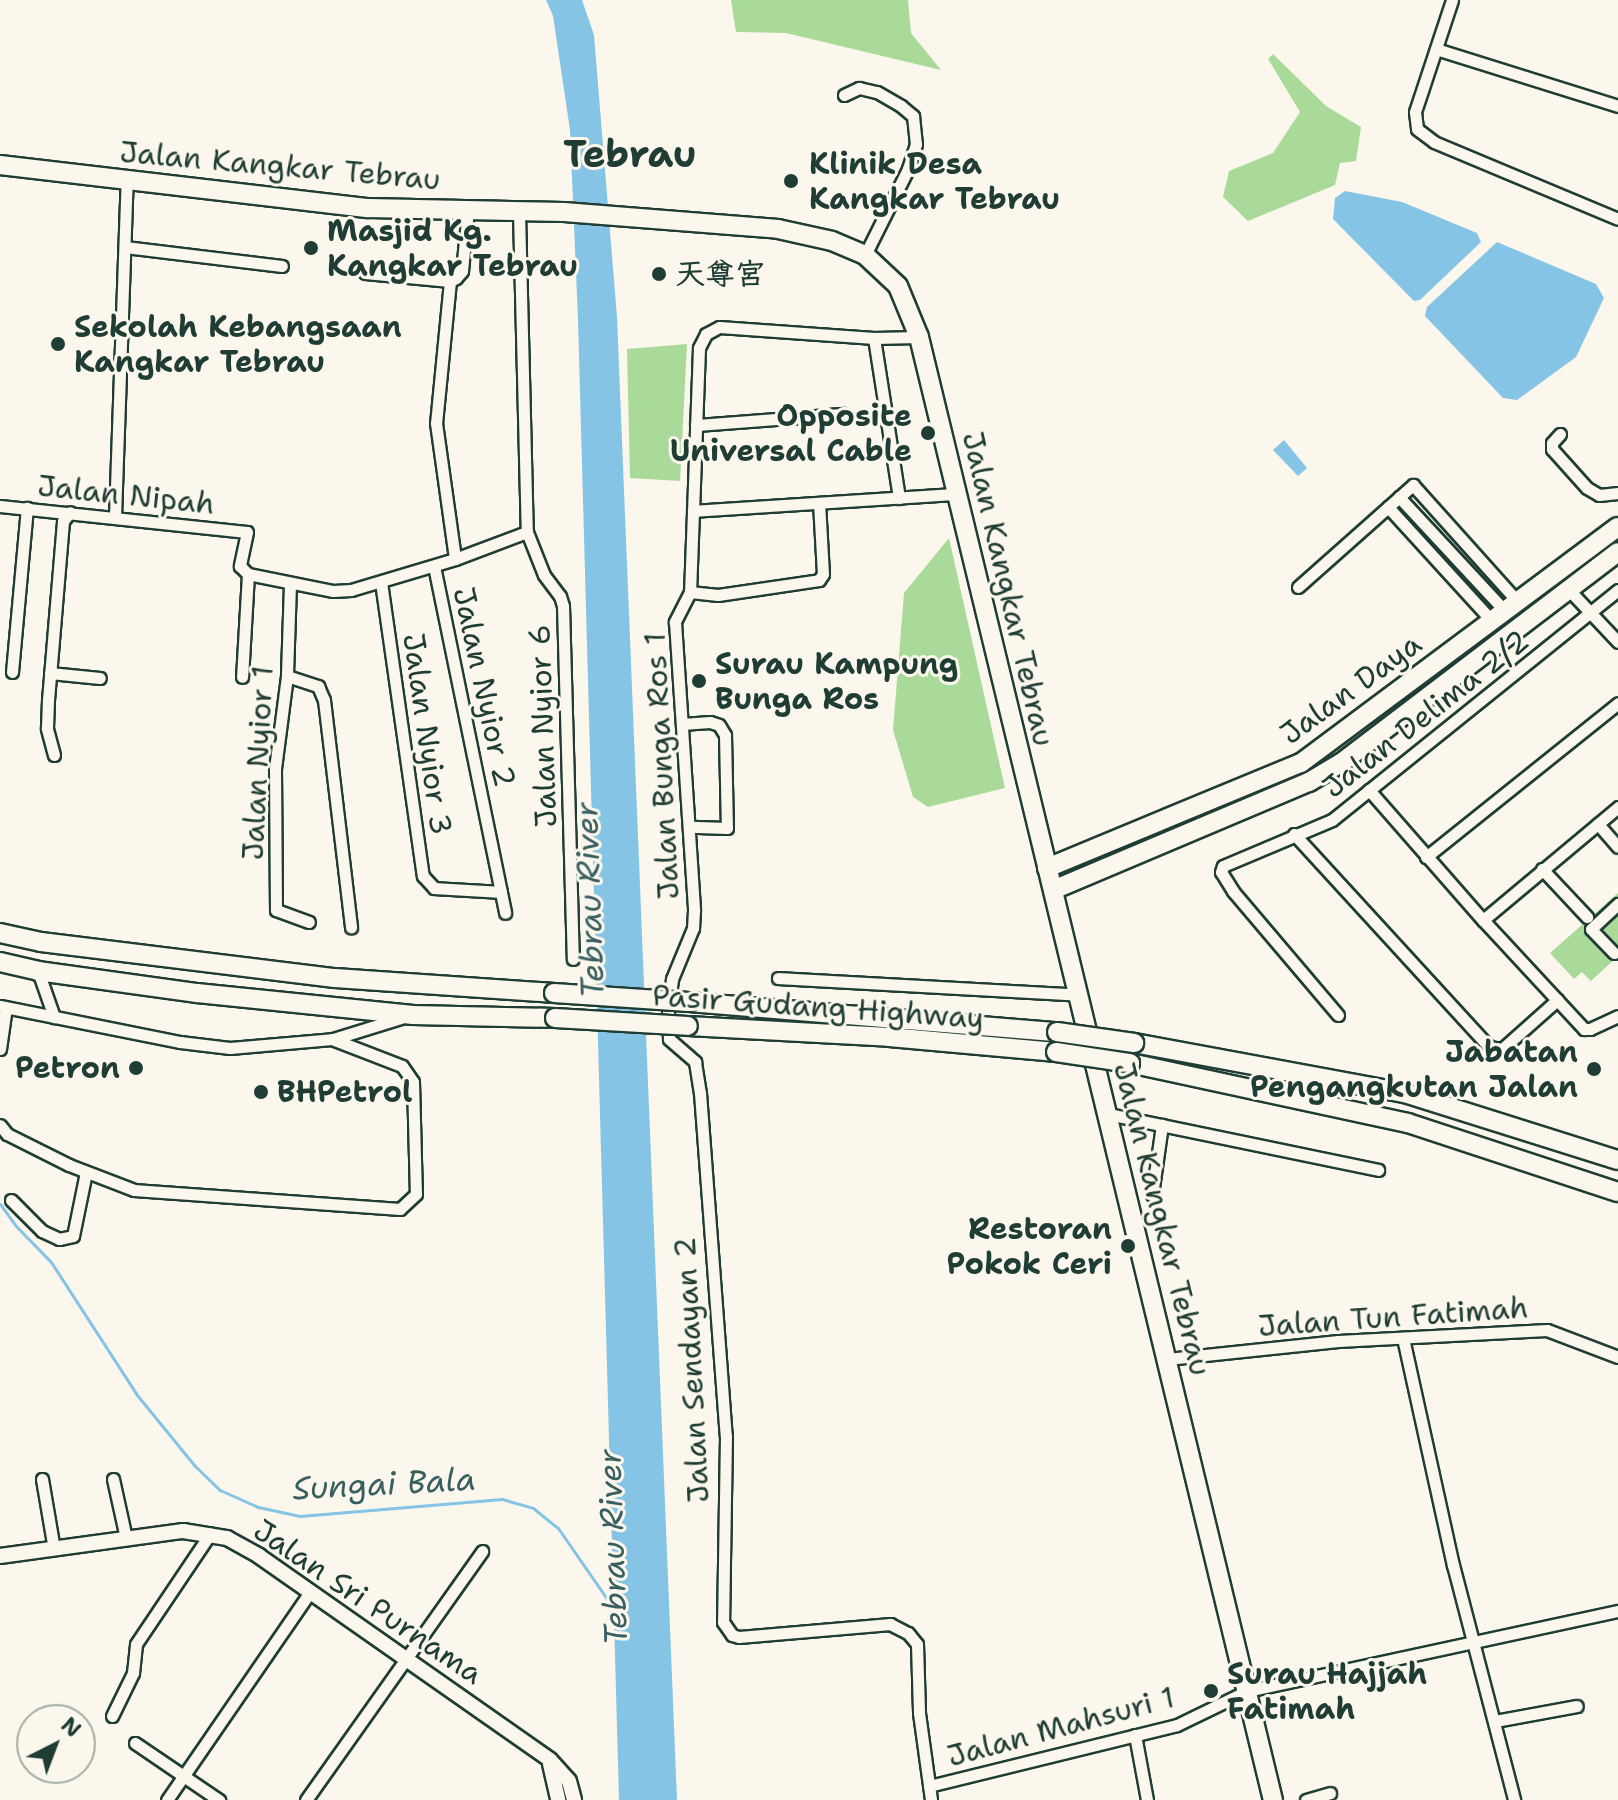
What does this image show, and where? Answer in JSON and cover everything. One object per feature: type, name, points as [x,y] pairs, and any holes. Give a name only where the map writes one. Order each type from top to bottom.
[{"type":"main road","name":"Jalan Kangkar Tebrau","points":[[0,165],[294,202],[638,216],[778,229],[832,241],[865,255],[898,286],[919,337],[1273,1800]]},
{"type":"main road","name":"Jalan Daya","points":[[1047,868],[1301,763],[1618,527]]},
{"type":"main road","name":"Jalan Daya","points":[[1053,890],[1309,782],[1341,763],[1618,552]]},
{"type":"main road","points":[[1250,808],[1208,821],[1200,817],[1255,783]]},
{"type":"main road","points":[[1038,832],[1051,848],[1078,856]]},
{"type":"main road","points":[[1064,936],[1067,905],[1084,878]]},
{"type":"main road","name":"Pasir Gudang Highway","points":[[0,933],[41,942],[335,978],[689,1002],[1057,1032],[1134,1043],[1405,1093],[1618,1160]]},
{"type":"main road","name":"Pasir Gudang Highway","points":[[0,962],[38,971],[197,993],[413,1015],[555,1018],[889,1037],[1056,1052],[1130,1063],[1408,1123],[1618,1192]]},
{"type":"street","points":[[1452,0],[1414,121],[1423,135],[1618,219]]},
{"type":"street","points":[[1436,49],[1617,104]]},
{"type":"street","points":[[844,95],[859,88],[877,92],[913,116],[916,144],[908,169],[865,255]]},
{"type":"street","points":[[115,516],[127,180]]},
{"type":"street","points":[[455,559],[436,423],[455,279],[468,210]]},
{"type":"street","name":"Jalan Nyior 6","points":[[519,212],[527,532],[544,575],[560,596],[563,606],[573,959]]},
{"type":"street","points":[[125,247],[282,266]]},
{"type":"street","points":[[365,273],[455,279]]},
{"type":"street","name":"Jalan Bunga Ros 1","points":[[695,1064],[669,1039],[668,1011],[672,979],[693,928],[690,827],[675,622],[690,592],[699,348],[712,330],[728,326],[874,338],[919,337]]},
{"type":"street","points":[[874,338],[899,498]]},
{"type":"street","points":[[696,425],[843,414]]},
{"type":"street","points":[[1560,434],[1552,443],[1554,453],[1590,491],[1603,496],[1617,494]]},
{"type":"street","points":[[1298,587],[1413,485],[1506,612]]},
{"type":"street","points":[[693,511],[956,494]]},
{"type":"street","points":[[1399,497],[1506,612]]},
{"type":"street","points":[[690,592],[718,595],[819,580],[823,574],[819,503]]},
{"type":"street","name":"Jalan Nipah","points":[[0,506],[247,532],[240,566],[248,574]]},
{"type":"street","points":[[1388,507],[1506,612]]},
{"type":"street","points":[[12,672],[27,508]]},
{"type":"street","points":[[54,755],[47,728],[50,673],[63,521],[70,512]]},
{"type":"street","points":[[242,677],[248,574],[341,591],[434,566],[527,532]]},
{"type":"street","name":"Jalan Nyior 2","points":[[434,566],[505,913]]},
{"type":"street","name":"Jalan Nyior 3","points":[[381,582],[423,876],[434,888],[501,892]]},
{"type":"street","name":"Jalan Nyior 1","points":[[290,584],[287,676],[275,769],[276,910],[309,922]]},
{"type":"street","name":"Jalan Delima 2/2","points":[[1338,1015],[1233,891],[1221,872],[1223,866],[1332,820],[1618,590]]},
{"type":"street","points":[[1570,591],[1618,642]]},
{"type":"street","points":[[50,673],[100,678]]},
{"type":"street","points":[[287,676],[318,686],[324,700],[351,927]]},
{"type":"street","points":[[1426,857],[1618,703]]},
{"type":"street","points":[[682,724],[710,722],[719,725],[725,735],[727,828],[690,827]]},
{"type":"street","points":[[1369,790],[1483,920],[1587,1030],[1618,1016]]},
{"type":"street","points":[[1483,920],[1618,807]]},
{"type":"street","points":[[1598,824],[1618,847]]},
{"type":"street","points":[[1294,834],[1489,1047],[1502,1049],[1557,1000]]},
{"type":"street","points":[[1542,869],[1587,917]]},
{"type":"street","points":[[1614,953],[1591,929],[1618,904]]},
{"type":"street","points":[[38,971],[54,1017]]},
{"type":"street","points":[[778,978],[1079,995]]},
{"type":"street","points":[[0,1049],[3,1007],[230,1048],[332,1039],[413,1015]]},
{"type":"street","points":[[0,1125],[7,1134],[86,1172],[147,1192],[400,1209],[411,1203],[417,1181],[413,1082],[402,1066],[332,1039]]},
{"type":"street","name":"Jalan Sendayan 2","points":[[695,1064],[726,1436],[723,1622],[732,1635],[739,1637],[890,1624],[908,1633],[917,1644],[919,1713],[929,1786]]},
{"type":"street","points":[[1108,1114],[1378,1170]]},
{"type":"street","points":[[1152,1195],[1162,1125]]},
{"type":"street","points":[[11,1200],[42,1231],[59,1239],[73,1236],[86,1172]]},
{"type":"street","name":"Jalan Tun Fatimah","points":[[1167,1359],[1403,1338],[1547,1330],[1618,1357]]},
{"type":"street","points":[[1403,1338],[1473,1642],[1514,1800]]},
{"type":"street","points":[[42,1479],[54,1549]]},
{"type":"street","points":[[113,1479],[126,1538]]},
{"type":"street","name":"Jalan Sri Purnama","points":[[0,1556],[183,1531],[210,1534],[244,1546],[550,1760]]},
{"type":"street","points":[[112,1716],[133,1673],[136,1644],[210,1534]]},
{"type":"street","points":[[306,1800],[404,1657],[482,1551]]},
{"type":"street","points":[[167,1800],[310,1592]]},
{"type":"street","name":"Jalan Mahsuri 1","points":[[929,1786],[1177,1725],[1247,1691],[1618,1611]]},
{"type":"street","points":[[1495,1721],[1577,1706]]},
{"type":"street","points":[[1135,1735],[1147,1800]]},
{"type":"street","points":[[135,1743],[219,1800]]},
{"type":"street","points":[[550,1760],[558,1800]]},
{"type":"street","points":[[550,1760],[569,1781],[574,1800]]},
{"type":"street","points":[[929,1786],[931,1800]]},
{"type":"street","points":[[1306,1800],[1330,1793]]},
{"type":"green space","points":[[731,0],[908,0],[911,33],[941,70],[786,33],[736,32]]},
{"type":"green space","points":[[1273,54],[1326,106],[1361,127],[1356,161],[1340,163],[1335,185],[1248,221],[1223,197],[1229,171],[1273,153],[1300,112],[1268,59]]},
{"type":"green space","points":[[687,344],[680,481],[630,478],[627,349]]},
{"type":"green space","points":[[949,538],[1005,788],[928,807],[913,797],[893,730],[904,593]]},
{"type":"green space","points":[[1618,893],[1618,956],[1591,981],[1582,972],[1574,979],[1550,953]]},
{"type":"water","name":"Tebrau River","points":[[546,0],[582,0],[594,35],[617,317],[677,1800],[619,1800],[578,320],[570,130],[553,16]]},
{"type":"water","points":[[1345,191],[1402,202],[1477,233],[1481,242],[1420,300],[1414,301],[1333,219],[1335,198]]},
{"type":"water","points":[[1497,242],[1596,284],[1604,298],[1576,357],[1517,400],[1503,398],[1425,316],[1427,307]]},
{"type":"water","points":[[1284,440],[1307,468],[1298,476],[1273,450]]},
{"type":"waterway","name":"Sungai Bala","points":[[0,1204],[16,1226],[51,1262],[137,1395],[195,1466],[220,1490],[258,1507],[300,1516],[502,1499],[533,1508],[558,1528],[616,1612]]},
{"type":"place","name":"Klinik Desa Kangkar Tebrau","points":[[791,181]]},
{"type":"place","name":"Masjid Kg. Kangkar Tebrau","points":[[311,248]]},
{"type":"place","name":"天尊宫","points":[[659,274]]},
{"type":"place","name":"Sekolah Kebangsaan Kangkar Tebrau","points":[[58,344]]},
{"type":"place","name":"Opposite Universal Cable","points":[[928,433]]},
{"type":"place","name":"Surau Kampung Bunga Ros","points":[[699,681]]},
{"type":"place","name":"Petron","points":[[136,1068]]},
{"type":"place","name":"Jabatan Pengangkutan Jalan","points":[[1594,1069]]},
{"type":"place","name":"BHPetrol","points":[[261,1092]]},
{"type":"place","name":"Restoran Pokok Ceri","points":[[1128,1246]]},
{"type":"place","name":"Surau Hajjah Fatimah","points":[[1211,1691]]},
{"type":"district","name":"Tebrau","points":[[630,154]]}]
